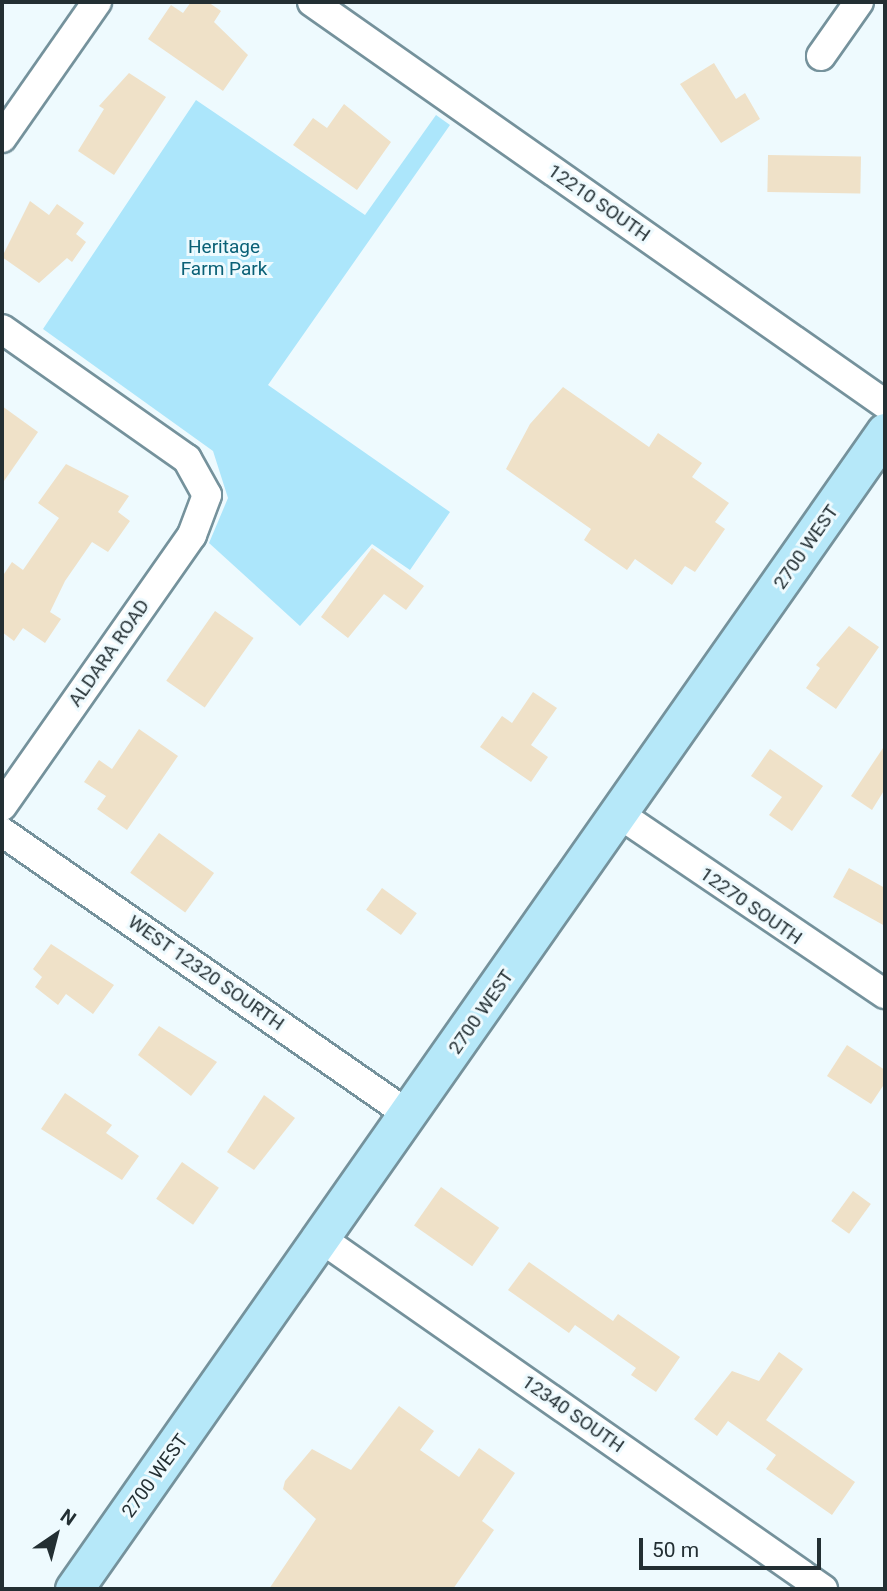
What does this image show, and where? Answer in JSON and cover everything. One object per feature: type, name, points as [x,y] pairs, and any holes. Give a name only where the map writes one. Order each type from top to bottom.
[{"type":"main road","name":"2700 WEST","points":[[74,1589],[323,1240],[885,432]]},
{"type":"street","points":[[2,138],[97,2]]},
{"type":"street","name":"12210 SOUTH","points":[[312,2],[885,404]]},
{"type":"street","points":[[821,56],[859,2]]},
{"type":"street","name":"ALDARA ROAD","points":[[2,329],[187,459],[207,495],[192,534],[2,806]]},
{"type":"street","name":"12270 SOUTH","points":[[620,814],[885,994]]},
{"type":"street","name":"WEST 12320 SOURTH","points":[[2,832],[410,1115]]},
{"type":"street","name":"12340 SOUTH","points":[[323,1240],[822,1589]]},
{"type":"green space","name":"Heritage Farm Park","points":[[196,100],[365,215],[436,115],[450,125],[268,385],[450,512],[410,570],[372,544],[300,626],[209,543],[228,498],[213,451],[43,329]]},
{"type":"building","points":[[191,2],[208,2],[221,11],[214,22],[248,55],[223,91],[148,39],[171,5],[183,13]]},
{"type":"building","points":[[714,63],[736,99],[745,93],[760,119],[721,143],[680,84]]},
{"type":"building","points":[[129,73],[166,97],[114,175],[78,151],[104,109],[99,106]]},
{"type":"building","points":[[344,104],[391,142],[357,190],[293,145],[313,118],[327,128]]},
{"type":"building","points":[[768,155],[861,157],[860,194],[767,192]]},
{"type":"building","points":[[30,201],[49,215],[57,204],[84,223],[76,234],[86,242],[72,262],[67,258],[39,283],[2,257]]},
{"type":"building","points":[[563,387],[649,447],[658,433],[702,463],[692,477],[729,503],[715,522],[725,529],[695,572],[685,566],[672,585],[635,559],[627,570],[584,540],[591,529],[506,469],[530,424]]},
{"type":"building","points":[[2,406],[38,432],[2,484]]},
{"type":"building","points":[[66,464],[129,496],[118,512],[130,521],[108,552],[92,542],[65,581],[50,612],[61,619],[45,643],[23,628],[14,641],[2,632],[2,577],[12,562],[23,570],[59,518],[38,503]]},
{"type":"building","points":[[372,548],[424,586],[406,610],[384,594],[348,638],[321,617]]},
{"type":"building","points":[[215,611],[254,638],[205,708],[166,681]]},
{"type":"building","points":[[849,626],[879,647],[836,709],[806,688],[820,668],[816,665]]},
{"type":"building","points":[[533,692],[557,708],[531,745],[548,757],[531,782],[480,747],[502,716],[512,723]]},
{"type":"building","points":[[139,729],[178,756],[127,830],[97,809],[106,796],[84,782],[99,760],[112,769]]},
{"type":"building","points":[[885,745],[885,789],[872,810],[851,796]]},
{"type":"building","points":[[770,749],[823,786],[792,831],[769,815],[782,797],[751,776]]},
{"type":"building","points":[[159,833],[214,873],[185,913],[130,873]]},
{"type":"building","points":[[849,868],[885,888],[885,926],[833,897]]},
{"type":"building","points":[[382,888],[417,913],[401,935],[366,910]]},
{"type":"building","points":[[51,944],[114,985],[93,1014],[66,994],[58,1005],[35,987],[42,977],[33,969]]},
{"type":"building","points":[[159,1026],[217,1062],[191,1096],[138,1055]]},
{"type":"building","points":[[847,1045],[885,1070],[885,1083],[871,1104],[827,1076]]},
{"type":"building","points":[[65,1093],[112,1125],[106,1133],[139,1156],[122,1180],[41,1129]]},
{"type":"building","points":[[264,1095],[295,1118],[254,1170],[227,1152]]},
{"type":"building","points":[[182,1162],[219,1188],[193,1225],[156,1199]]},
{"type":"building","points":[[441,1187],[499,1228],[472,1266],[414,1226]]},
{"type":"building","points":[[853,1191],[871,1204],[849,1234],[831,1221]]},
{"type":"building","points":[[529,1262],[613,1321],[618,1314],[680,1357],[656,1392],[631,1375],[636,1368],[575,1325],[569,1333],[508,1290]]},
{"type":"building","points":[[779,1352],[803,1369],[766,1420],[855,1482],[832,1515],[766,1469],[776,1455],[728,1421],[717,1436],[694,1419],[732,1371],[759,1381]]},
{"type":"building","points":[[399,1406],[434,1431],[420,1450],[459,1477],[479,1448],[515,1473],[482,1521],[494,1530],[453,1589],[269,1589],[316,1519],[283,1489],[285,1481],[312,1449],[351,1470]]}]
